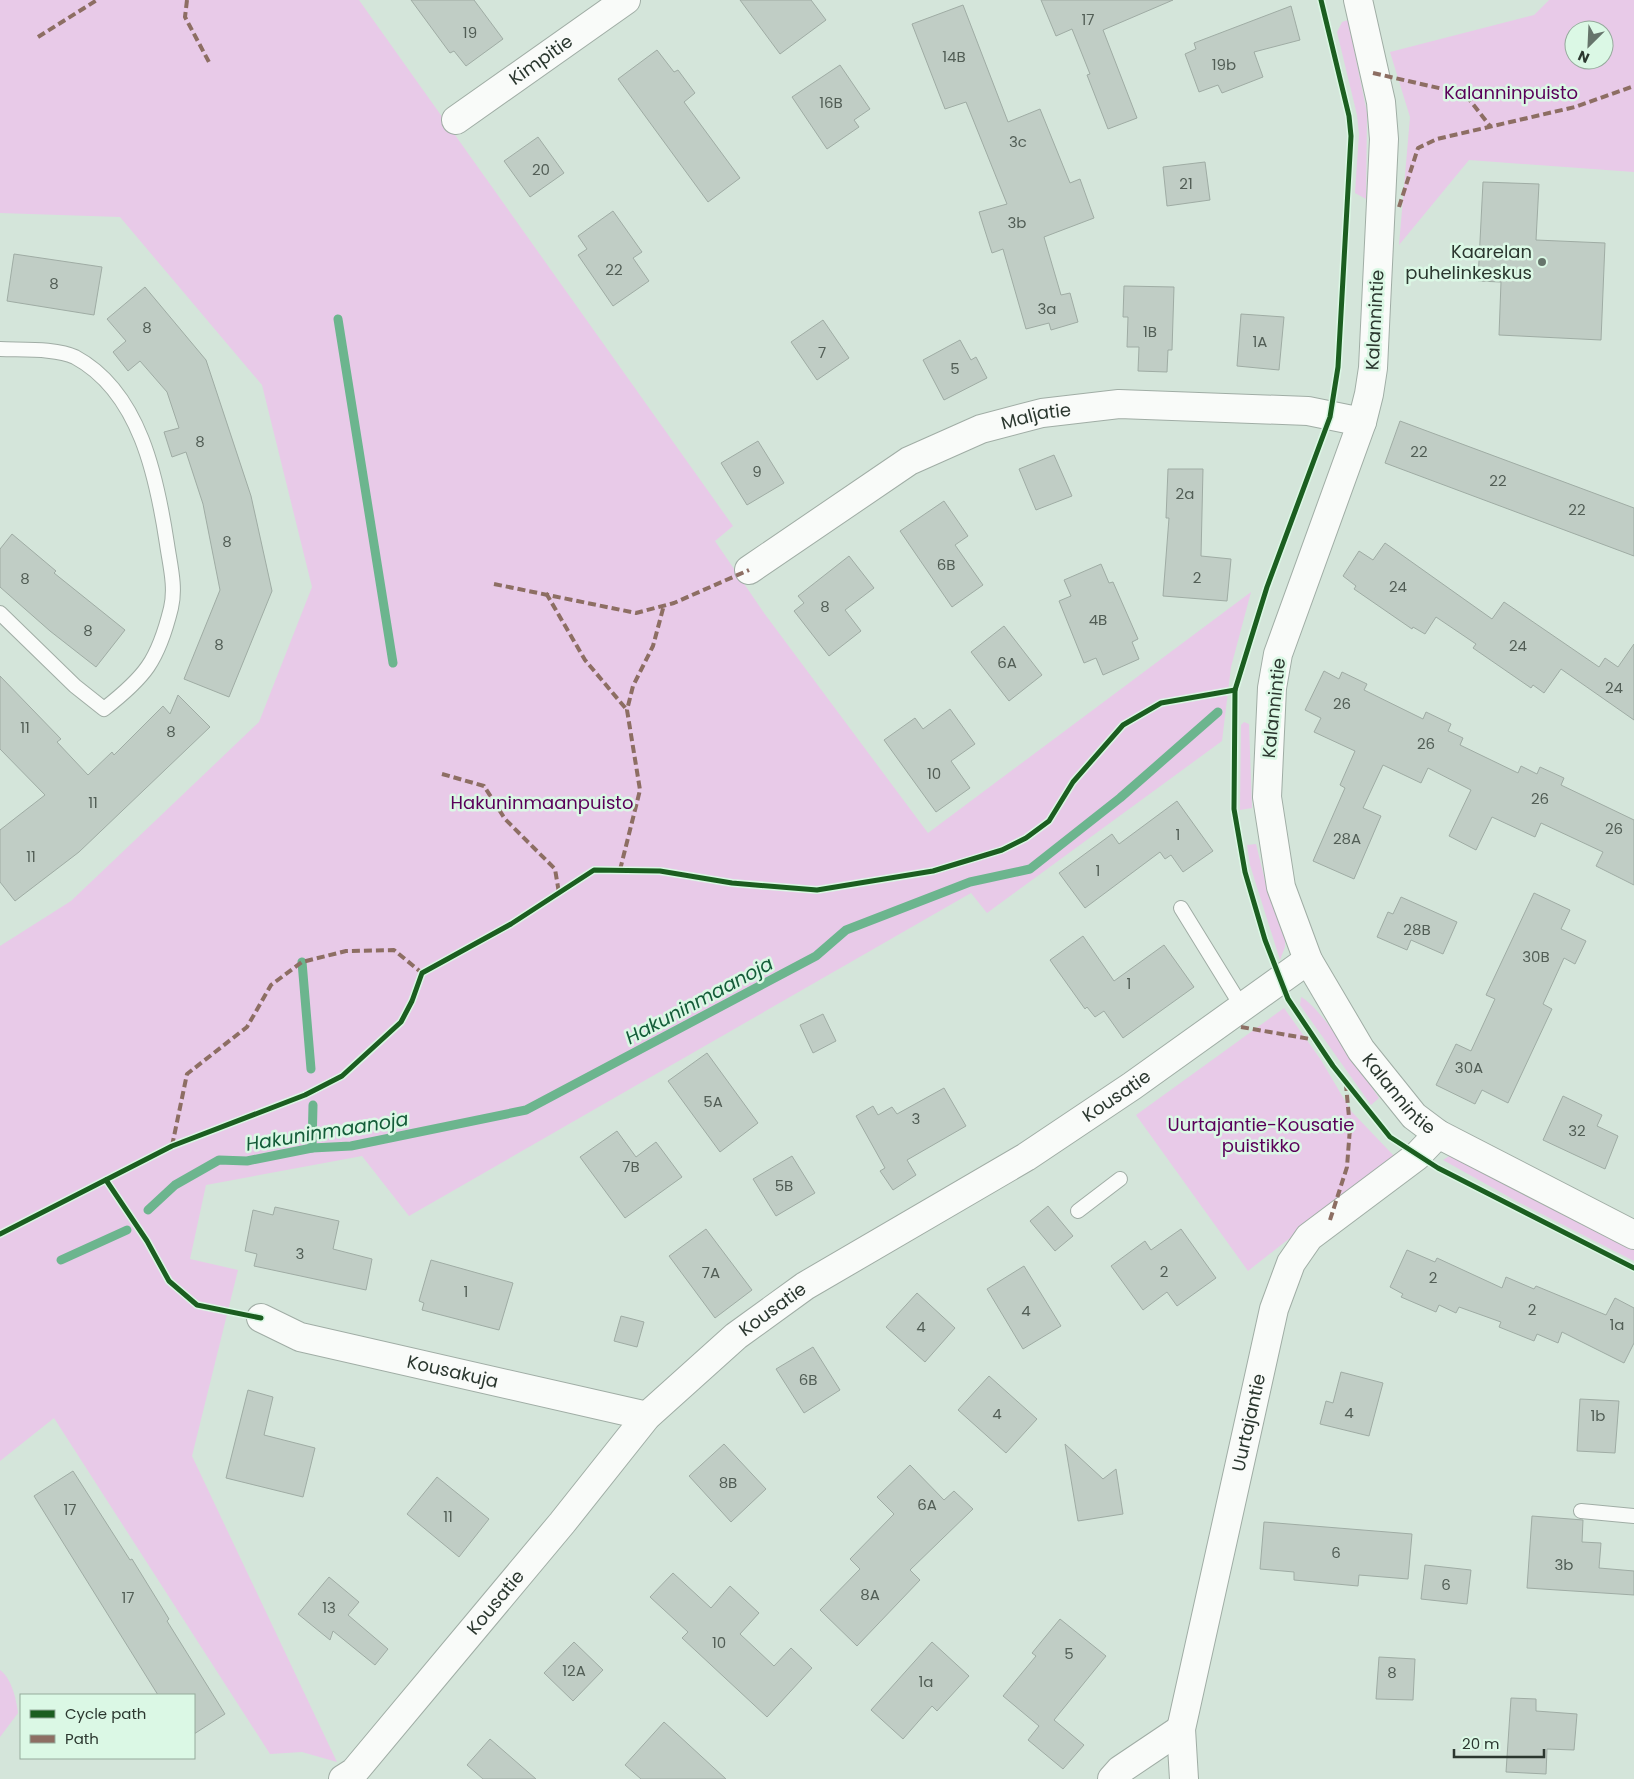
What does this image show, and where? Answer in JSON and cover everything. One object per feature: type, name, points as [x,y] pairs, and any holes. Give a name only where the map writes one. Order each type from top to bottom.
[{"type":"street","name":"Kimpitie","points":[[456,120],[626,0]]},
{"type":"street","name":"Kalannintie","points":[[1358,0],[1381,102],[1384,139],[1373,368],[1362,422],[1278,654],[1272,688],[1267,798],[1281,887],[1308,960],[1361,1050],[1414,1116],[1438,1134],[1634,1235]]},
{"type":"street","name":"Maljatie","points":[[749,570],[909,461],[981,429],[1042,413],[1119,404],[1308,410],[1362,422]]},
{"type":"street","name":"Kousatie","points":[[343,1779],[354,1772],[492,1607],[647,1416],[736,1336],[805,1286],[1026,1157],[1132,1086],[1308,960]]},
{"type":"street","name":"Uurtajantie","points":[[1184,1779],[1182,1729],[1274,1309],[1291,1263],[1309,1237],[1417,1156],[1438,1134]]},
{"type":"street","name":"Kousakuja","points":[[261,1318],[300,1337],[647,1416]]},
{"type":"street","points":[[1112,1779],[1120,1770],[1182,1729]]},
{"type":"lane","points":[[0,349],[57,352],[73,356],[105,379],[126,408],[141,438],[159,492],[173,584],[172,607],[161,641],[149,667],[135,685],[104,709],[75,686],[0,613]]},
{"type":"lane","points":[[1181,908],[1242,1007]]},
{"type":"lane","points":[[1078,1211],[1120,1179]]},
{"type":"lane","points":[[1581,1511],[1634,1516]]},
{"type":"green space","name":"Hakuninmaanpuisto","points":[[0,0],[359,0],[733,526],[715,541],[764,613],[928,833],[1251,592],[1231,667],[1222,741],[987,913],[971,893],[409,1216],[362,1156],[206,1185],[190,1259],[238,1270],[192,1456],[337,1762],[302,1752],[270,1754],[54,1418],[0,1461],[0,946],[71,901],[259,722],[312,587],[262,385],[120,217],[0,213]]},
{"type":"green space","name":"Kalanninpuisto","points":[[1549,0],[1634,0],[1634,172],[1469,160],[1399,245],[1410,117],[1390,52],[1534,15]]},
{"type":"green space","points":[[1348,20],[1367,113],[1366,199],[1355,193],[1359,134],[1357,115],[1337,32],[1342,22]]},
{"type":"green space","points":[[1244,722],[1249,724],[1252,808],[1240,810],[1241,725]]},
{"type":"green space","points":[[1256,844],[1268,893],[1285,940],[1285,947],[1280,960],[1250,865],[1247,845]]},
{"type":"green space","points":[[1301,997],[1320,1014],[1331,1028],[1379,1098],[1371,1105],[1300,1005]]},
{"type":"green space","name":"Uurtajantie-Kousatie puistikko","points":[[1284,1008],[1321,1060],[1351,1111],[1394,1156],[1248,1271],[1136,1115]]},
{"type":"green space","points":[[1451,1155],[1634,1246],[1634,1261],[1518,1202],[1443,1160]]},
{"type":"green space","points":[[0,1670],[8,1679],[15,1696],[18,1713],[0,1737]]},
{"type":"building","points":[[411,0],[474,0],[503,39],[466,66],[454,51],[450,53]]},
{"type":"building","points":[[740,0],[811,0],[826,20],[780,54]]},
{"type":"building","points":[[1041,0],[1173,0],[1103,30],[1137,118],[1108,129],[1087,75],[1090,74],[1072,29],[1056,36]]},
{"type":"building","points":[[963,5],[1008,122],[1040,109],[1070,183],[1080,179],[1094,218],[1044,237],[1061,295],[1070,293],[1078,322],[1051,330],[1049,323],[1026,329],[1003,249],[992,253],[979,212],[1007,204],[966,102],[945,109],[912,24]]},
{"type":"building","points":[[1291,6],[1300,40],[1254,52],[1263,77],[1222,93],[1218,85],[1199,92],[1185,54],[1196,49],[1194,43]]},
{"type":"building","points":[[657,50],[674,72],[678,70],[695,93],[684,102],[740,178],[708,202],[618,79]]},
{"type":"building","points":[[840,65],[870,109],[854,120],[859,127],[827,149],[792,97]]},
{"type":"building","points":[[538,137],[564,173],[530,197],[504,161]]},
{"type":"building","points":[[1205,162],[1210,200],[1167,206],[1163,167]]},
{"type":"building","name":"Kaarelan puhelinkeskus","points":[[1483,182],[1539,184],[1536,240],[1605,243],[1601,340],[1499,335],[1501,282],[1478,281]]},
{"type":"building","points":[[613,211],[642,252],[633,258],[649,281],[613,306],[578,255],[587,249],[578,236]]},
{"type":"building","points":[[14,254],[102,267],[94,315],[7,301]]},
{"type":"building","points":[[1124,286],[1174,287],[1172,350],[1168,350],[1167,372],[1138,371],[1139,347],[1127,347],[1128,317],[1123,317]]},
{"type":"building","points":[[145,287],[206,360],[251,496],[272,591],[229,697],[184,679],[220,590],[203,504],[186,452],[172,457],[164,432],[179,428],[167,392],[140,361],[128,371],[113,352],[126,341],[107,319]]},
{"type":"building","points":[[1241,314],[1284,317],[1279,370],[1237,366]]},
{"type":"building","points":[[823,320],[849,358],[817,380],[791,342]]},
{"type":"building","points":[[960,340],[971,360],[976,357],[987,378],[944,400],[923,360]]},
{"type":"building","points":[[1400,421],[1634,508],[1634,556],[1385,463]]},
{"type":"building","points":[[758,441],[784,483],[747,505],[721,463]]},
{"type":"building","points":[[1054,455],[1072,496],[1036,510],[1019,469]]},
{"type":"building","points":[[1168,469],[1203,469],[1201,556],[1231,559],[1227,601],[1163,596],[1169,518],[1166,518]]},
{"type":"building","points":[[944,501],[968,536],[955,545],[983,585],[952,607],[900,531]]},
{"type":"building","points":[[12,534],[56,571],[54,573],[125,630],[96,667],[50,631],[0,587],[0,549]]},
{"type":"building","points":[[1385,543],[1492,619],[1504,602],[1599,667],[1605,658],[1618,667],[1634,644],[1634,720],[1561,669],[1544,693],[1533,685],[1531,688],[1473,648],[1476,644],[1436,617],[1425,634],[1413,627],[1412,629],[1354,589],[1356,586],[1343,576],[1359,551],[1373,560]]},
{"type":"building","points":[[849,556],[874,588],[845,610],[861,631],[829,656],[794,611],[804,603],[798,596]]},
{"type":"building","points":[[1101,564],[1109,583],[1113,582],[1138,639],[1132,642],[1139,659],[1103,675],[1096,658],[1084,663],[1059,601],[1071,596],[1064,580]]},
{"type":"building","points":[[1004,626],[1042,675],[1009,701],[971,652]]},
{"type":"building","points":[[1324,671],[1339,679],[1342,672],[1367,684],[1364,690],[1423,719],[1426,712],[1451,724],[1448,731],[1463,738],[1460,745],[1518,773],[1521,766],[1537,774],[1540,767],[1564,778],[1561,785],[1634,820],[1634,885],[1596,866],[1603,852],[1541,823],[1535,837],[1492,817],[1476,850],[1449,836],[1471,790],[1428,768],[1421,783],[1383,765],[1363,808],[1381,816],[1354,879],[1313,861],[1345,788],[1340,785],[1355,751],[1314,732],[1321,718],[1305,710]]},
{"type":"building","points":[[0,676],[61,739],[57,742],[88,775],[112,752],[114,755],[163,706],[170,714],[178,695],[210,727],[79,852],[15,901],[0,882],[0,830],[45,795],[0,749]]},
{"type":"building","points":[[950,709],[975,744],[951,761],[970,788],[936,812],[884,740],[915,718],[923,729]]},
{"type":"building","points":[[1177,801],[1213,851],[1183,872],[1171,855],[1165,859],[1160,852],[1085,908],[1059,873],[1112,834],[1119,844]]},
{"type":"building","points":[[1534,893],[1570,910],[1561,929],[1586,941],[1575,964],[1564,958],[1543,1004],[1552,1009],[1508,1103],[1482,1090],[1475,1104],[1436,1085],[1456,1044],[1471,1051],[1495,999],[1486,995]]},
{"type":"building","points":[[1401,897],[1457,922],[1443,954],[1411,940],[1407,950],[1377,937],[1388,912],[1393,914]]},
{"type":"building","points":[[1083,936],[1114,981],[1164,945],[1194,987],[1123,1038],[1104,1011],[1095,1017],[1087,1007],[1085,1009],[1050,960]]},
{"type":"building","points":[[823,1014],[836,1041],[813,1053],[800,1025]]},
{"type":"building","points":[[707,1053],[758,1123],[720,1152],[668,1081]]},
{"type":"building","points":[[944,1088],[966,1126],[907,1160],[916,1175],[893,1190],[880,1171],[885,1168],[856,1116],[873,1106],[878,1115],[892,1107],[897,1114]]},
{"type":"building","points":[[1563,1096],[1602,1115],[1597,1126],[1618,1136],[1605,1169],[1543,1140]]},
{"type":"building","points":[[617,1131],[636,1157],[656,1142],[682,1177],[625,1218],[580,1157]]},
{"type":"building","points":[[792,1156],[815,1193],[776,1216],[753,1179]]},
{"type":"building","points":[[1048,1206],[1073,1236],[1055,1251],[1030,1221]]},
{"type":"building","points":[[275,1207],[339,1221],[333,1249],[372,1259],[366,1290],[254,1266],[257,1254],[245,1251],[253,1210],[273,1215]]},
{"type":"building","points":[[706,1229],[752,1290],[715,1318],[669,1256]]},
{"type":"building","points":[[1181,1229],[1216,1278],[1177,1306],[1167,1292],[1143,1310],[1111,1266],[1145,1241],[1151,1250]]},
{"type":"building","points":[[1407,1250],[1435,1262],[1437,1258],[1502,1288],[1506,1277],[1534,1289],[1536,1286],[1606,1315],[1615,1298],[1634,1308],[1634,1343],[1624,1363],[1562,1332],[1558,1343],[1537,1334],[1534,1341],[1499,1327],[1501,1322],[1459,1307],[1456,1313],[1439,1305],[1436,1312],[1401,1297],[1403,1294],[1390,1287]]},
{"type":"building","points":[[431,1260],[513,1283],[499,1330],[422,1310],[424,1303],[419,1301]]},
{"type":"building","points":[[1024,1266],[1061,1326],[1023,1349],[987,1289]]},
{"type":"building","points":[[917,1293],[955,1328],[925,1362],[886,1327]]},
{"type":"building","points":[[621,1316],[644,1322],[637,1347],[614,1341]]},
{"type":"building","points":[[813,1347],[840,1390],[804,1413],[776,1369]]},
{"type":"building","points":[[1341,1372],[1383,1383],[1369,1436],[1320,1424],[1326,1401],[1333,1403]]},
{"type":"building","points":[[989,1376],[1037,1419],[1006,1453],[958,1410]]},
{"type":"building","points":[[248,1390],[273,1397],[264,1435],[315,1448],[303,1497],[226,1478]]},
{"type":"building","points":[[1580,1399],[1619,1401],[1615,1453],[1577,1451]]},
{"type":"building","points":[[724,1444],[766,1489],[731,1522],[689,1476]]},
{"type":"building","points":[[1065,1444],[1103,1479],[1116,1469],[1123,1514],[1078,1521]]},
{"type":"building","points":[[910,1465],[944,1500],[954,1491],[973,1509],[910,1570],[920,1580],[857,1646],[820,1610],[860,1569],[850,1559],[894,1514],[877,1497]]},
{"type":"building","points":[[73,1471],[130,1560],[132,1559],[169,1619],[167,1621],[225,1714],[195,1733],[195,1694],[157,1694],[34,1496]]},
{"type":"building","points":[[437,1477],[489,1519],[459,1557],[407,1514]]},
{"type":"building","points":[[1532,1516],[1583,1520],[1582,1542],[1601,1543],[1599,1568],[1634,1571],[1634,1595],[1527,1588]]},
{"type":"building","points":[[1264,1522],[1412,1534],[1408,1579],[1359,1575],[1358,1586],[1294,1580],[1294,1572],[1260,1569]]},
{"type":"building","points":[[1425,1565],[1471,1570],[1467,1604],[1421,1599]]},
{"type":"building","points":[[673,1573],[711,1608],[730,1586],[759,1613],[740,1634],[774,1666],[791,1648],[812,1668],[767,1717],[682,1638],[688,1632],[650,1597]]},
{"type":"building","points":[[329,1577],[359,1602],[348,1615],[388,1649],[375,1665],[333,1631],[330,1640],[298,1614]]},
{"type":"building","points":[[1060,1619],[1106,1656],[1054,1720],[1084,1745],[1063,1769],[1028,1740],[1039,1726],[1003,1696],[1036,1656],[1032,1653]]},
{"type":"building","points":[[574,1642],[603,1670],[573,1701],[544,1673]]},
{"type":"building","points":[[932,1642],[969,1676],[937,1711],[932,1706],[903,1739],[871,1710]]},
{"type":"building","points":[[1379,1657],[1415,1659],[1413,1700],[1376,1699]]},
{"type":"building","points":[[1511,1698],[1536,1699],[1536,1711],[1577,1714],[1574,1750],[1547,1749],[1546,1774],[1506,1772]]},
{"type":"building","points":[[664,1722],[726,1779],[641,1779],[625,1765]]},
{"type":"building","points":[[490,1739],[536,1779],[483,1779],[467,1765]]},
{"type":"waterway","points":[[338,319],[393,663]]},
{"type":"waterway","name":"Hakuninmaanoja","points":[[148,1210],[175,1185],[219,1160],[247,1161],[312,1148],[351,1146],[526,1110],[816,956],[846,930],[970,882],[1030,869],[1120,798],[1218,712]]},
{"type":"waterway","points":[[302,962],[311,1069]]},
{"type":"waterway","points":[[312,1148],[313,1105]]},
{"type":"waterway","name":"Hakuninmaanoja","points":[[61,1260],[127,1230]]},
{"type":"marked path","points":[[38,37],[97,0]]},
{"type":"marked path","points":[[187,0],[185,17],[210,64]]},
{"type":"marked path","points":[[1373,73],[1465,94],[1490,126]]},
{"type":"marked path","points":[[1399,207],[1418,148],[1437,139],[1575,107],[1634,86]]},
{"type":"marked path","points":[[494,584],[636,613],[674,603],[749,570]]},
{"type":"marked path","points":[[546,593],[585,660],[627,710]]},
{"type":"marked path","points":[[620,870],[640,790],[627,710],[633,686],[653,646],[664,605]]},
{"type":"marked path","points":[[442,774],[484,786],[505,819],[555,869],[559,893]]},
{"type":"marked path","points":[[172,1146],[187,1074],[247,1027],[271,985],[302,962],[346,951],[394,950],[422,973]]},
{"type":"marked path","points":[[1241,1027],[1316,1040]]},
{"type":"marked path","points":[[1330,1220],[1347,1167],[1350,1128],[1346,1085]]},
{"type":"cycle path","points":[[1321,0],[1349,116],[1351,136],[1338,367],[1330,417],[1267,587],[1235,690],[1234,809],[1245,872],[1265,940],[1288,999],[1333,1066],[1390,1137],[1438,1168],[1634,1268]]},
{"type":"cycle path","points":[[0,1234],[172,1146],[305,1095],[342,1076],[401,1022],[412,1001],[422,973],[511,924],[594,870],[660,871],[732,883],[817,890],[933,871],[1002,850],[1026,838],[1049,821],[1073,782],[1123,725],[1161,703],[1235,690]]},
{"type":"cycle path","points":[[106,1180],[147,1241],[169,1281],[197,1305],[261,1318]]},
{"type":"place","name":"Kaarelan puhelinkeskus","points":[[1542,262]]}]
